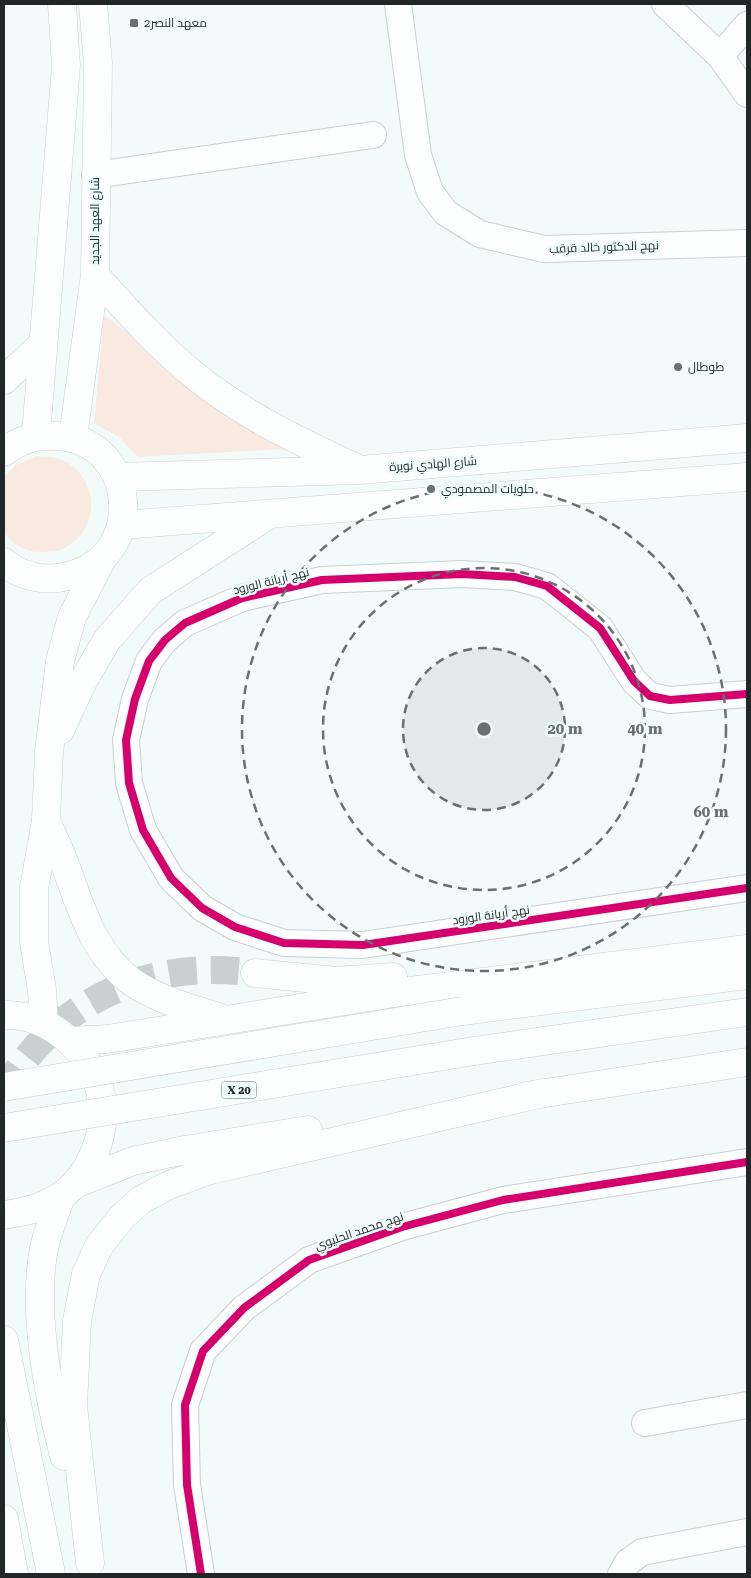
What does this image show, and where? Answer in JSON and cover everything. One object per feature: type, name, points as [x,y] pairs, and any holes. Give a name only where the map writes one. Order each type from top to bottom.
[{"type":"main road","points":[[36,435],[66,66],[62,4]]},
{"type":"main road","name":"شارع العهد الجديد","points":[[74,437],[95,275],[98,63],[93,4]]},
{"type":"main road","points":[[95,275],[134,318],[199,379],[285,435],[360,470]]},
{"type":"main road","points":[[4,380],[43,344]]},
{"type":"main road","points":[[4,452],[16,442],[36,435],[74,437],[100,452],[118,477],[124,500],[122,525],[114,543],[102,559],[72,617],[60,661],[50,752],[46,821],[34,888],[34,942],[42,990],[44,1023]]},
{"type":"main road","name":"شارع الهادي نويرة","points":[[118,477],[360,470],[747,438]]},
{"type":"main road","points":[[122,525],[747,476]]},
{"type":"main road","points":[[50,752],[82,683],[107,640],[150,591],[272,513]]},
{"type":"main road","points":[[4,571],[55,580],[80,574],[102,559]]},
{"type":"main road","points":[[46,821],[65,865],[79,906],[99,948],[132,981],[171,1002],[225,1019]]},
{"type":"main road","points":[[255,973],[336,981],[395,976],[628,945],[747,939]]},
{"type":"main road","points":[[70,1041],[108,1039],[394,993],[747,949]]},
{"type":"main road","points":[[4,1087],[462,1012],[747,975]]},
{"type":"main road","name":"X 20","points":[[4,1128],[474,1051],[747,1012]]},
{"type":"main road","points":[[4,1015],[13,1015],[44,1023],[70,1041],[90,1066],[101,1096],[102,1128],[93,1158],[68,1190],[44,1247],[39,1293],[51,1404],[91,1569]]},
{"type":"main road","points":[[4,1216],[34,1210],[68,1190],[133,1161],[185,1150],[747,1062]]},
{"type":"main road","points":[[91,1569],[73,1406],[77,1321],[86,1274],[99,1246],[122,1217],[142,1200],[167,1186],[207,1171],[543,1093]]},
{"type":"main road","points":[[4,1340],[51,1574]]},
{"type":"main road","points":[[4,1519],[14,1574]]},
{"type":"main road","points":[[4,1546],[14,1574]]},
{"type":"street","name":"نهج الدكتور خالد قرقب","points":[[398,4],[418,155],[430,192],[446,213],[480,234],[544,249],[747,243]]},
{"type":"street","points":[[665,4],[720,56],[747,94]]},
{"type":"street","points":[[720,56],[747,25]]},
{"type":"street","points":[[95,175],[373,135]]},
{"type":"street","name":"نهج أريانة الورود","points":[[747,694],[670,700],[650,696],[634,681],[600,628],[547,586],[516,577],[462,574],[322,580],[242,598],[185,623],[165,640],[150,662],[135,699],[126,740],[129,783],[143,830],[171,878],[202,908],[218,918],[235,927],[284,943],[363,945],[747,888]]},
{"type":"street","name":"نهج محمد الحليوي","points":[[201,1574],[187,1486],[185,1405],[203,1351],[244,1308],[309,1260],[402,1227],[503,1200],[747,1162]]},
{"type":"street","points":[[645,1423],[747,1405]]},
{"type":"street","points":[[621,1574],[628,1562],[642,1552],[747,1532]]},
{"type":"shaded area","points":[[104,315],[285,449],[138,457],[119,437],[94,423]]},
{"type":"shaded area","points":[[37,456],[54,457],[69,464],[79,472],[86,483],[90,496],[91,509],[88,522],[82,533],[72,543],[58,551],[37,552],[26,550],[11,541],[4,532],[4,477],[16,465]]},
{"type":"tunnel","points":[[4,1092],[25,1060],[51,1032],[79,1010],[110,992],[144,980],[179,972],[216,970],[255,973]]},
{"type":"cycle path","points":[[747,694],[670,700],[650,696],[634,681],[600,628],[547,586],[515,577],[462,574],[322,580],[242,598],[185,623],[165,640],[149,661],[135,699],[126,740],[129,783],[143,830],[171,878],[202,908],[235,927],[284,943],[363,945],[747,888]]},
{"type":"cycle path","points":[[201,1574],[187,1485],[185,1405],[203,1351],[244,1308],[309,1260],[402,1227],[503,1200],[747,1162]]},
{"type":"place","name":"معهد النصر2","points":[[134,23]]},
{"type":"place","name":"طوطال","points":[[678,367]]},
{"type":"place","name":"حلويات المصمودي","points":[[431,489]]}]
